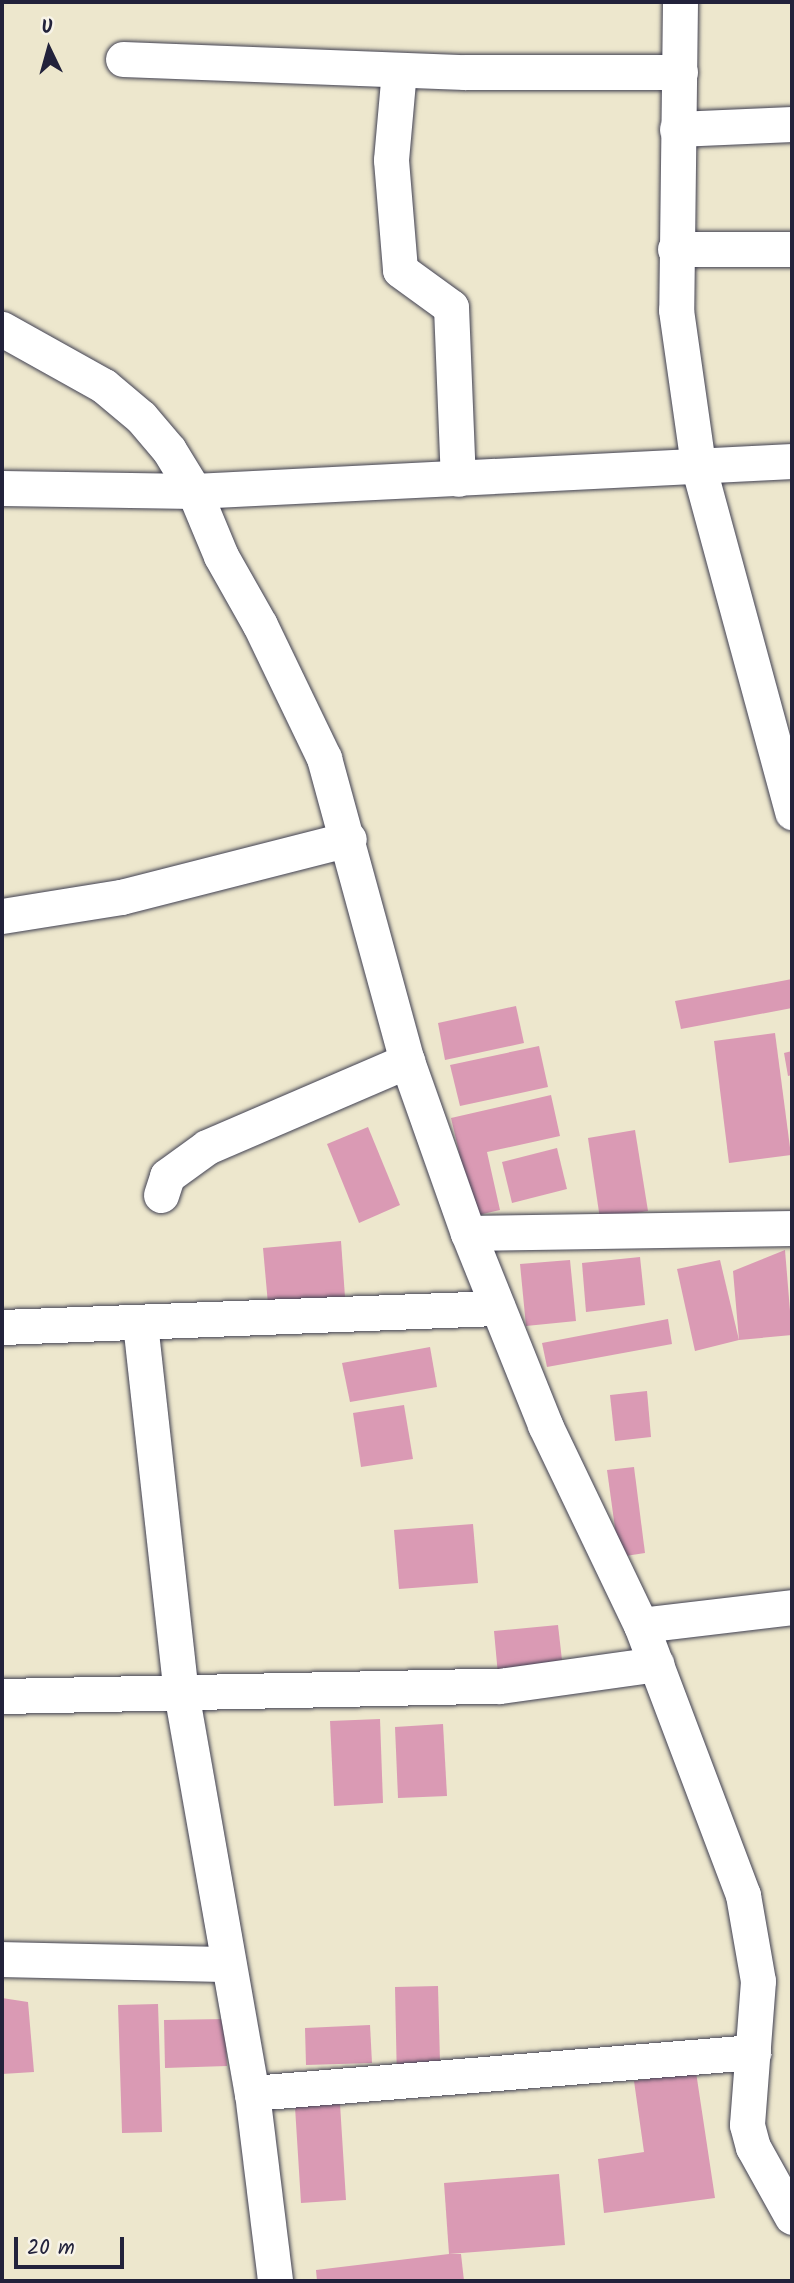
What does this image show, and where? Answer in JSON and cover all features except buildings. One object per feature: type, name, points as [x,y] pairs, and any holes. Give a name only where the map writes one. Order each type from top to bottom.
[{"type":"street","points":[[680,2],[676,310],[698,465],[792,813]]},
{"type":"street","points":[[123,60],[399,70],[680,72]]},
{"type":"street","points":[[399,70],[391,160],[400,270],[451,307],[458,479]]},
{"type":"street","points":[[677,129],[792,124]]},
{"type":"street","points":[[675,249],[792,249]]},
{"type":"street","points":[[2,329],[73,366],[132,410],[169,450],[194,491],[220,556],[260,625],[324,758],[349,839],[407,1061],[468,1233],[596,1538],[641,1625],[743,1895],[758,1981],[747,2125],[753,2147],[792,2217]]},
{"type":"street","points":[[2,488],[194,491],[792,461]]},
{"type":"street","points":[[2,916],[121,897],[349,839]]},
{"type":"street","points":[[161,1195],[167,1175],[207,1147],[407,1061]]},
{"type":"street","points":[[468,1233],[792,1228]]},
{"type":"street","points":[[2,1327],[498,1308]]},
{"type":"street","points":[[139,1323],[181,1692],[252,2093],[275,2281]]},
{"type":"street","points":[[641,1625],[792,1607]]},
{"type":"street","points":[[2,1696],[500,1686],[656,1664]]},
{"type":"street","points":[[2,1959],[228,1964]]},
{"type":"street","points":[[252,2093],[753,2052]]}]
